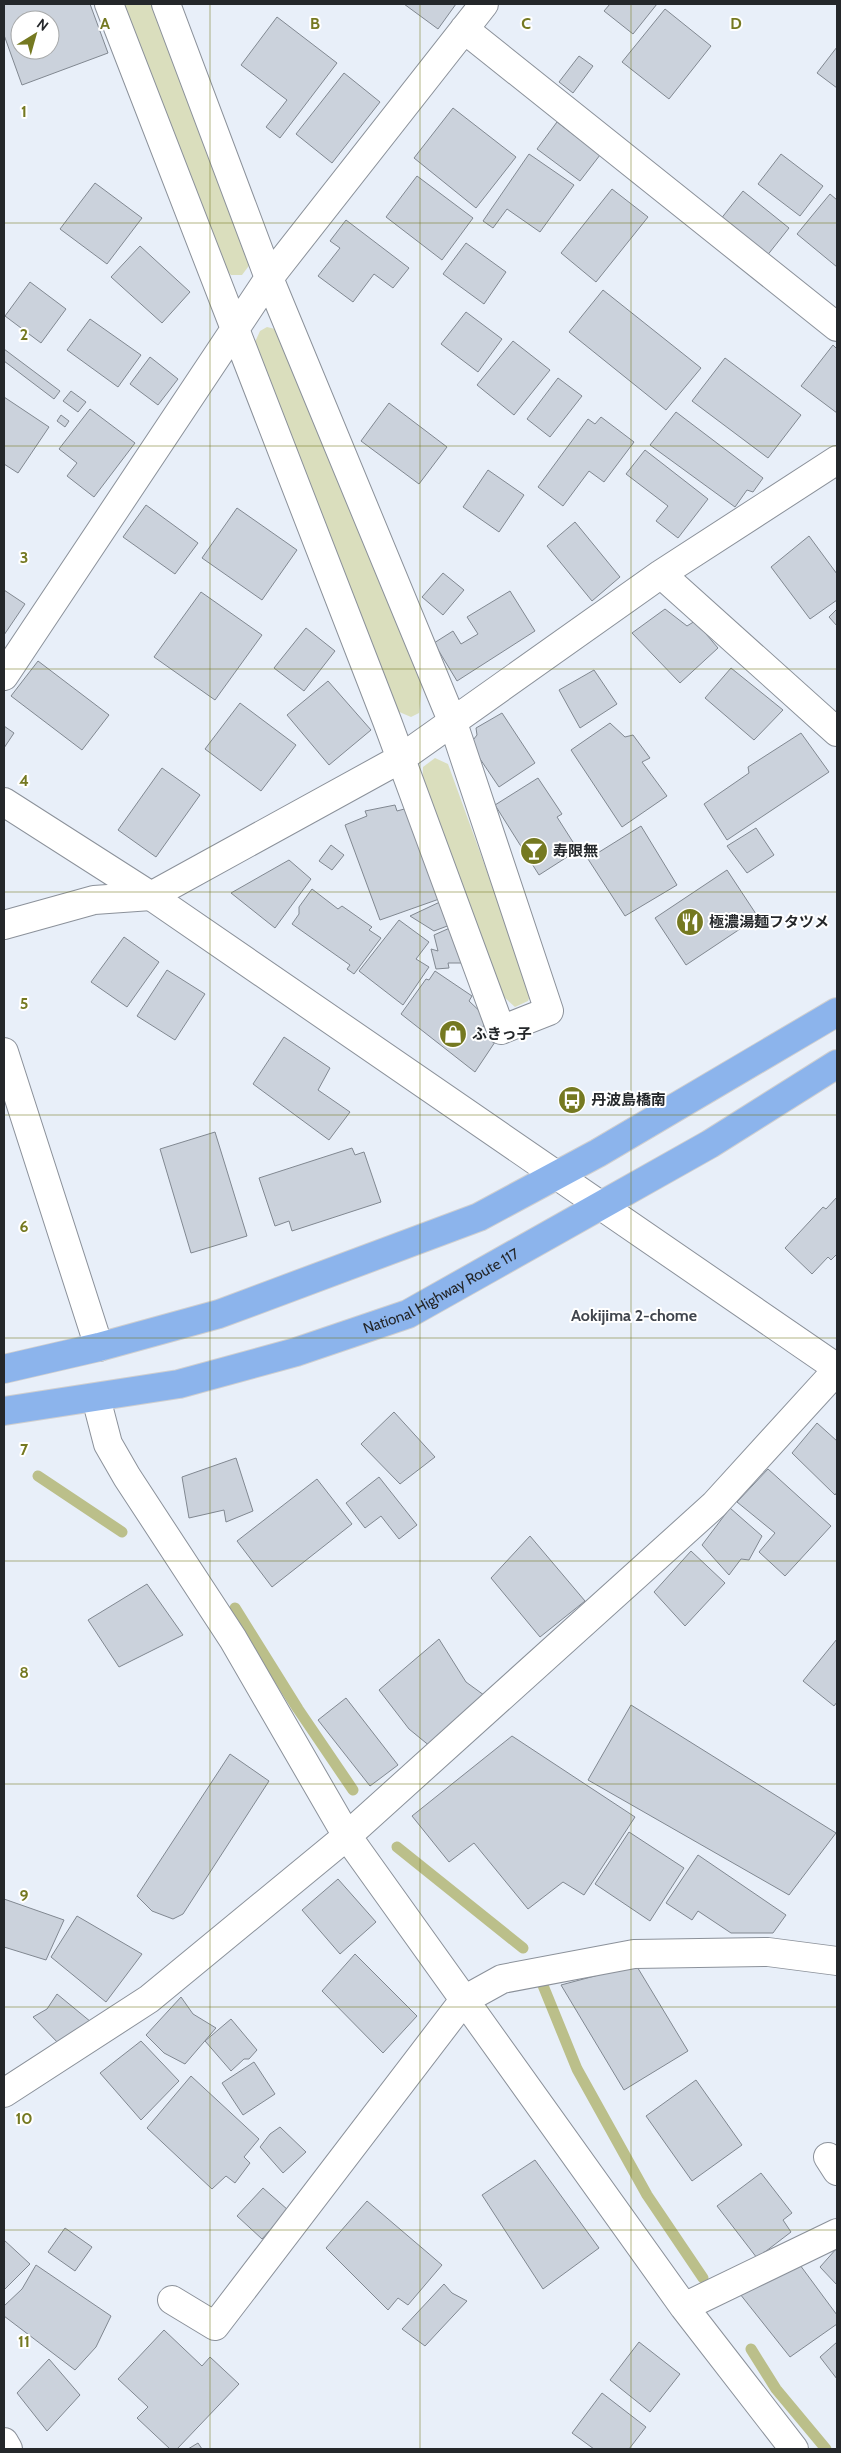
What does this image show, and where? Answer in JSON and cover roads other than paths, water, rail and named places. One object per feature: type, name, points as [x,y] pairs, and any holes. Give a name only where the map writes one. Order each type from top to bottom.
[{"type":"highway","points":[[4,1369],[99,1348],[219,1314],[359,1264],[479,1218],[557,1177],[837,1012]]},
{"type":"highway","name":"National Highway Route 117","points":[[4,1411],[96,1398],[197,1379],[296,1352],[408,1314],[710,1144],[837,1064]]},
{"type":"street","points":[[109,4],[400,759],[502,1030],[549,1011],[453,723],[269,278],[166,4]]},
{"type":"street","points":[[4,676],[269,278],[484,4]]},
{"type":"street","points":[[464,29],[837,327]]},
{"type":"street","points":[[4,925],[94,900],[151,896],[400,759],[661,574],[837,460]]},
{"type":"street","points":[[661,574],[837,732]]},
{"type":"street","points":[[4,802],[151,896],[837,1369],[714,1505],[347,1836],[149,1999],[4,2094]]},
{"type":"street","points":[[4,1052],[99,1348]]},
{"type":"street","points":[[96,1398],[108,1444],[127,1477],[233,1639],[347,1836],[684,2307],[794,2449]]},
{"type":"street","points":[[172,2300],[215,2326],[464,2000],[502,1979],[634,1954],[768,1952],[837,1961]]},
{"type":"street","points":[[684,2307],[837,2233]]},
{"type":"street","points":[[4,2442],[8,2449]]},
{"type":"waterway","points":[[38,1476],[122,1532]]},
{"type":"waterway","points":[[235,1608],[298,1709],[353,1790]]},
{"type":"waterway","points":[[397,1847],[523,1948]]},
{"type":"waterway","points":[[542,1983],[577,2069],[647,2195],[703,2278]]},
{"type":"waterway","points":[[751,2349],[776,2389],[826,2449]]},
{"type":"place","name":"寿限無","points":[[534,851]]},
{"type":"place","name":"極濃湯麺フタツメ","points":[[690,922]]},
{"type":"place","name":"ふきっ子","points":[[453,1034]]},
{"type":"place","name":"丹波島橋南","points":[[572,1100]]},
{"type":"district","name":"Aokijima 2-chome","points":[[634,1315]]}]
